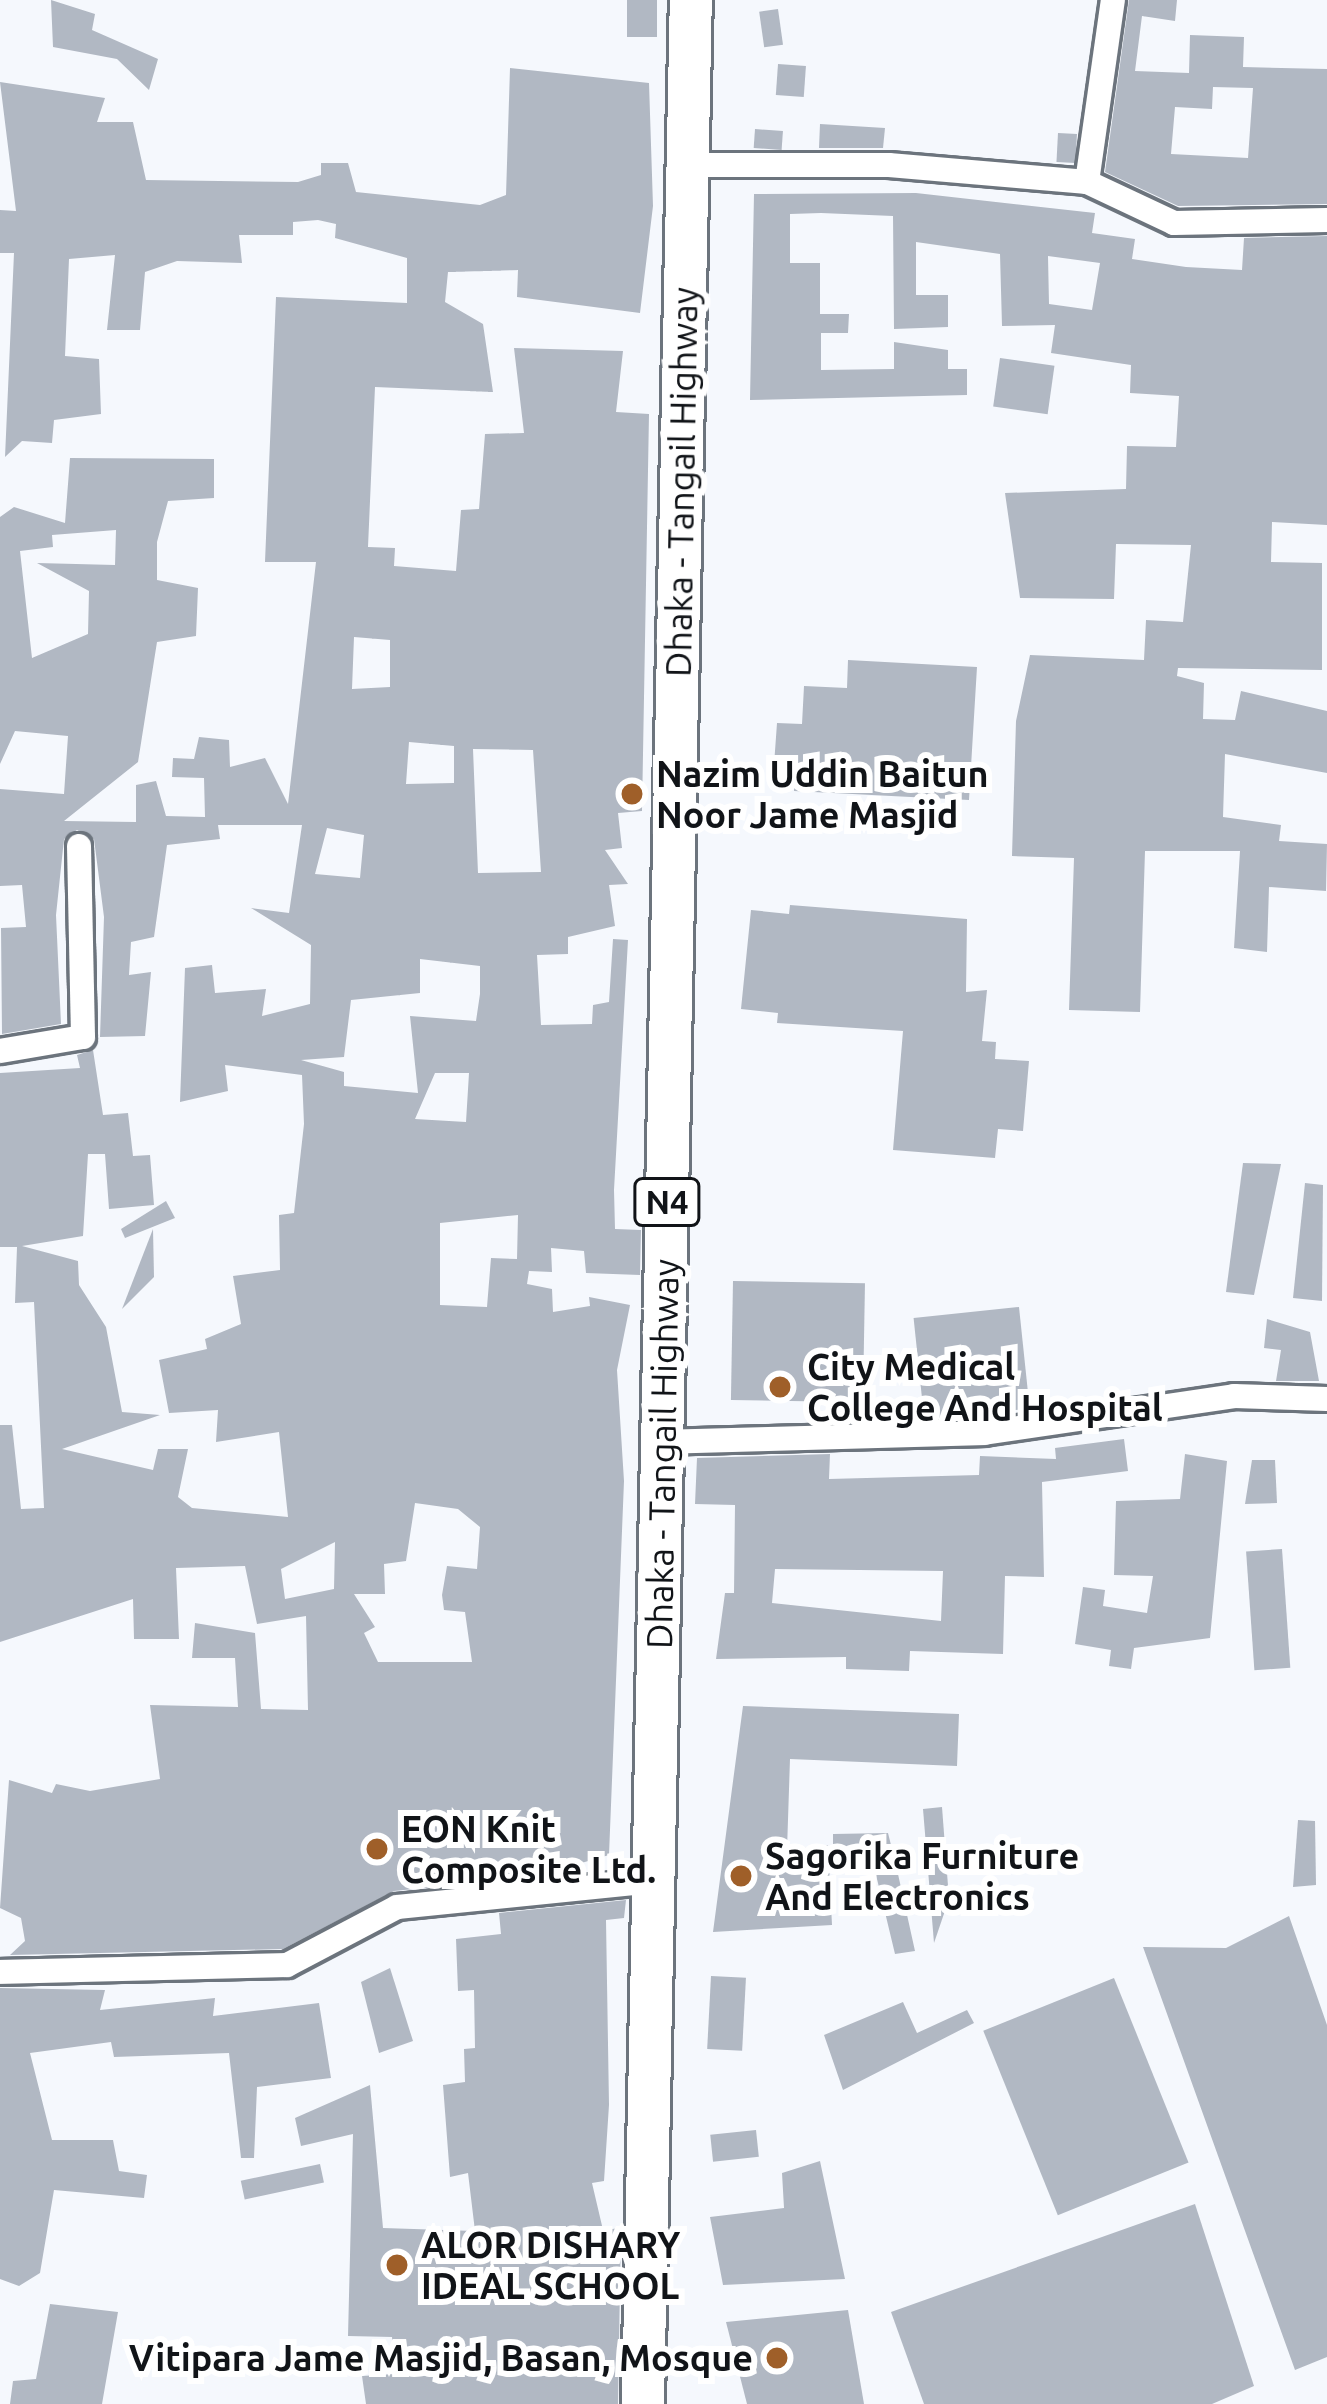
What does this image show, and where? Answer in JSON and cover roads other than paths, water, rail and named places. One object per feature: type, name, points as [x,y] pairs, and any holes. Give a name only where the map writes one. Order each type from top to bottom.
[{"type":"highway","name":"Dhaka - Tangail Highway","points":[[644,2404],[691,0]]},
{"type":"street","points":[[1087,182],[1113,0]]},
{"type":"street","points":[[688,165],[889,165],[1087,182],[1174,223],[1327,220]]},
{"type":"street","points":[[0,1051],[83,1037],[80,847]]},
{"type":"street","points":[[662,1442],[984,1433],[1234,1396],[1327,1400]]},
{"type":"street","points":[[0,1972],[286,1965],[397,1907],[654,1881]]},
{"type":"place","name":"Nazim Uddin Baitun Noor Jame Masjid","points":[[632,794]]},
{"type":"place","name":"City Medical College And Hospital","points":[[780,1387]]},
{"type":"place","name":"EON Knit Composite Ltd.","points":[[377,1849]]},
{"type":"place","name":"Sagorika Furniture And Electronics","points":[[741,1876]]},
{"type":"place","name":"ALOR DISHARY IDEAL SCHOOL","points":[[397,2265]]},
{"type":"place","name":"Vitipara Jame Masjid, Basan, Mosque","points":[[777,2358]]}]
